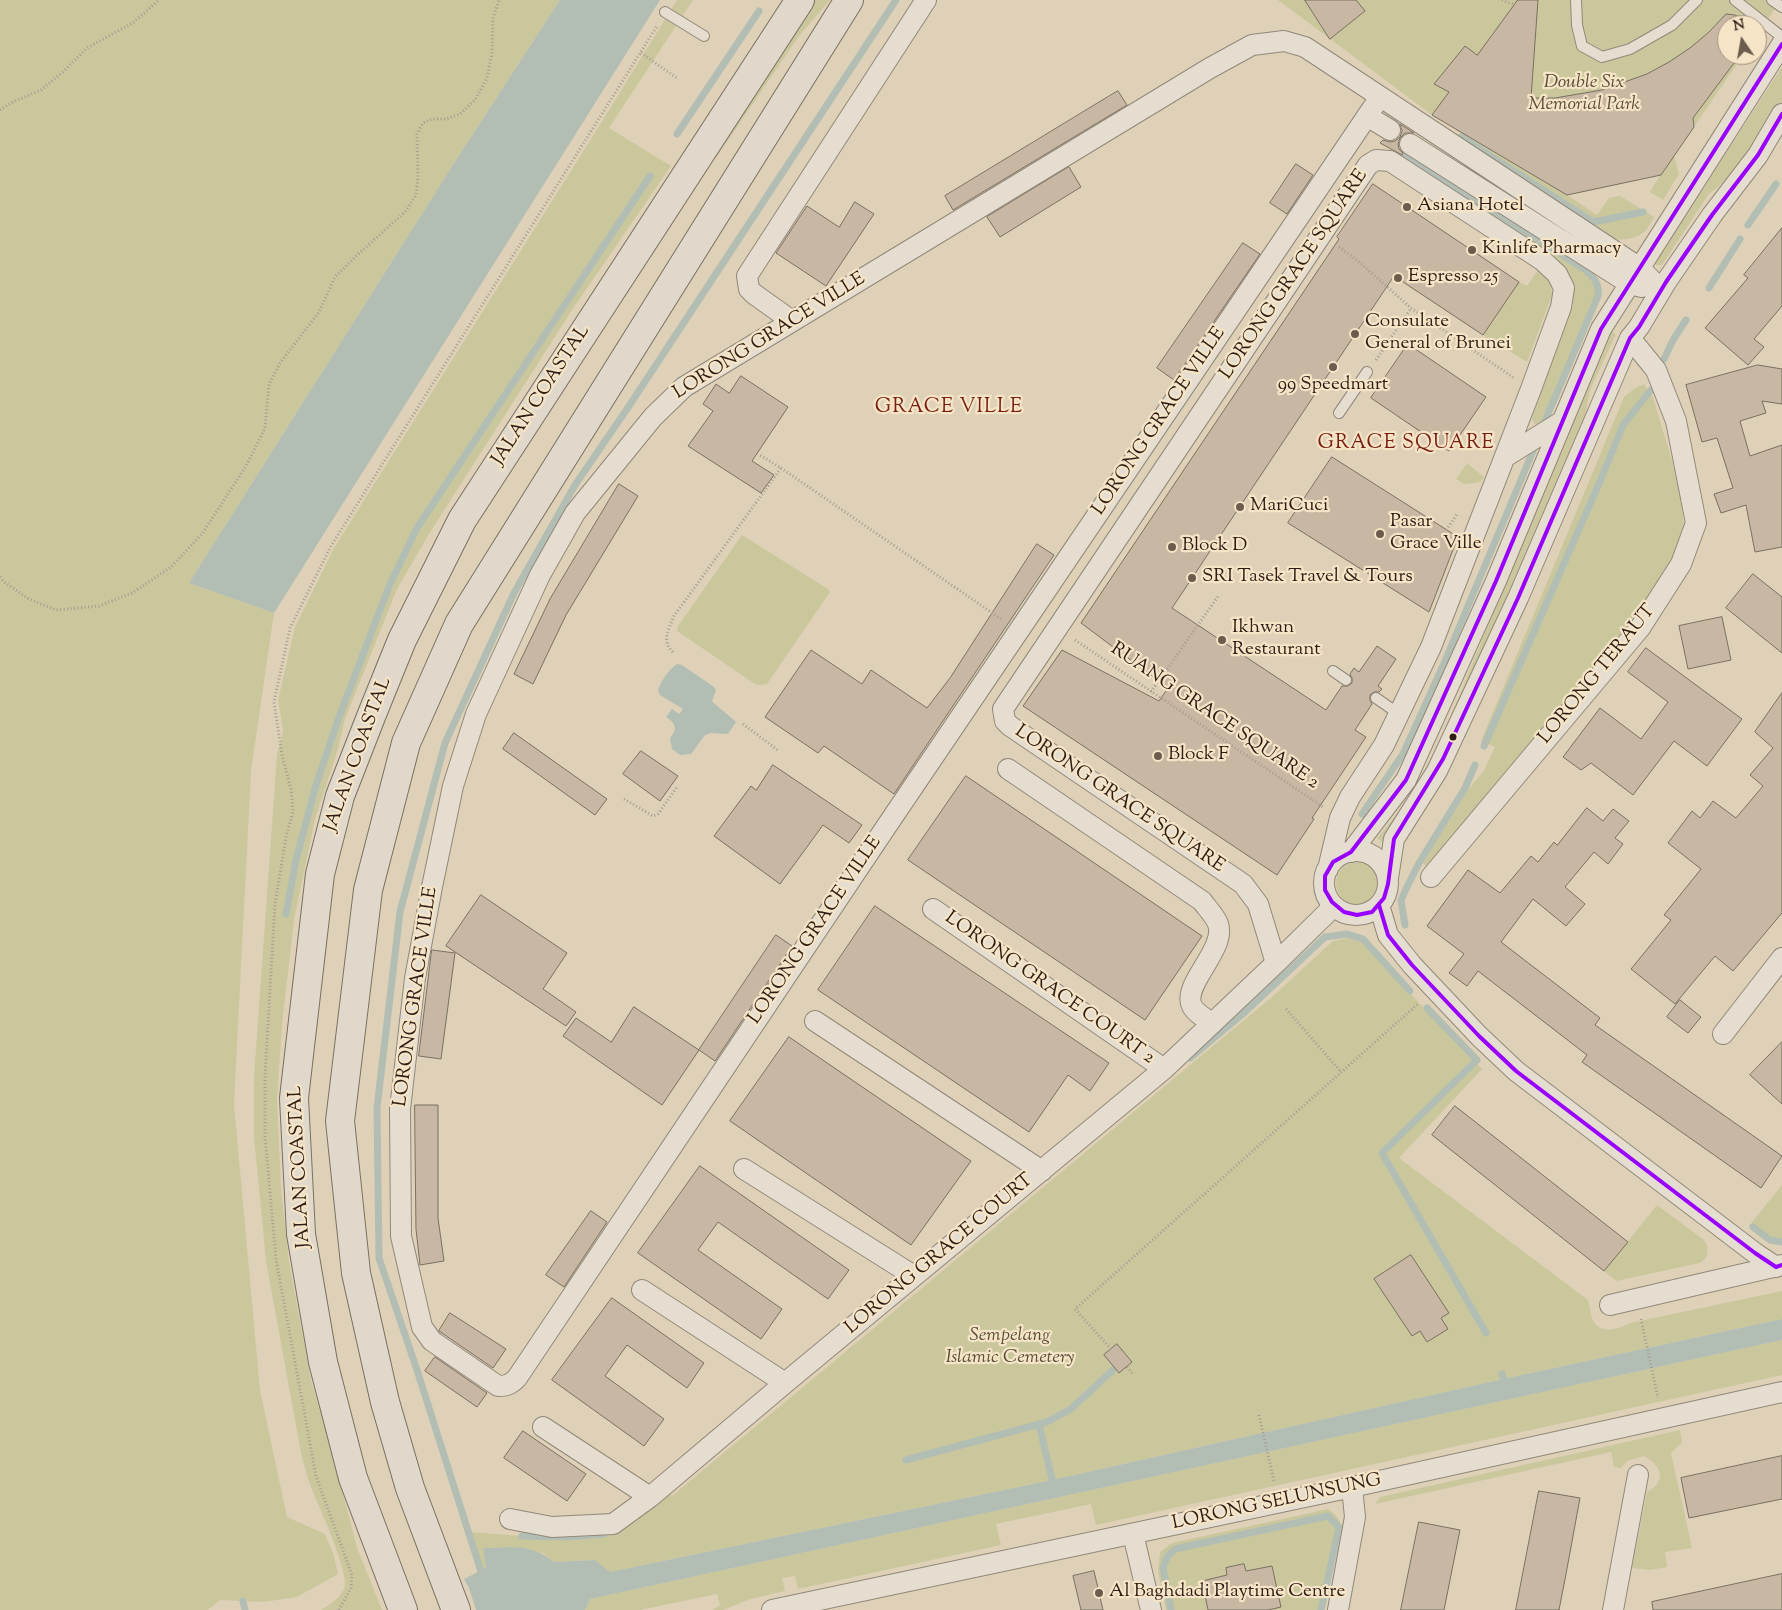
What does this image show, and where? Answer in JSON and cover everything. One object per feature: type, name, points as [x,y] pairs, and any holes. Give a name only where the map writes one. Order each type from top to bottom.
[{"type":"highway","name":"JALAN COASTAL","points":[[403,1610],[353,1478],[323,1362],[301,1234],[294,1098],[320,874],[340,796],[372,714],[402,640],[462,520],[800,0]]},
{"type":"highway","points":[[456,1610],[410,1488],[386,1402],[356,1273],[340,1122],[368,890],[406,743],[459,624],[849,0]]},
{"type":"street","points":[[792,321],[754,294],[749,289],[747,276],[926,0]]},
{"type":"street","name":"LORONG GRACE VILLE","points":[[1284,41],[1305,47],[1380,97],[517,1378],[506,1386],[498,1386],[432,1340],[422,1327],[416,1310],[401,1236],[400,1109],[415,978],[453,786],[476,714],[540,575],[575,513],[653,416],[684,387],[1210,68],[1252,45],[1284,41]]},
{"type":"street","points":[[1351,852],[1406,780],[1496,581],[1602,329],[1782,44]]},
{"type":"street","points":[[1380,97],[1449,142],[1635,276]]},
{"type":"street","points":[[1388,878],[1379,860],[1361,852],[1351,852],[1341,855],[1333,861],[1325,878],[1325,888],[1328,898],[1334,906],[1347,913],[1361,914],[1371,911],[1385,897],[1388,888],[1394,839],[1437,771],[1518,598],[1630,338],[1712,215],[1758,155],[1782,114]]},
{"type":"street","points":[[1367,116],[1390,130]]},
{"type":"street","points":[[1437,161],[1449,142]]},
{"type":"street","points":[[1410,144],[1661,290]]},
{"type":"street","name":"LORONG GRACE SQUARE","points":[[1276,963],[1258,904],[1243,884],[1010,726],[1003,715],[1003,709],[1005,703],[1368,165],[1376,160],[1390,161],[1542,260],[1557,274],[1564,288],[1561,307],[1531,390],[1431,647],[1384,745],[1350,797],[1340,818],[1328,869]]},
{"type":"street","name":"LORONG TERAUT","points":[[1432,878],[1640,628],[1681,564],[1696,523],[1676,421],[1656,370],[1630,338]]},
{"type":"street","points":[[1505,458],[1562,422]]},
{"type":"street","points":[[1008,769],[1202,902],[1218,924],[1218,938],[1214,950],[1203,967],[1190,996],[1192,1007],[1212,1024]]},
{"type":"street","points":[[1379,905],[1388,935],[1412,965],[1479,1036],[1516,1071],[1755,1253],[1779,1266]]},
{"type":"street","name":"LORONG GRACE COURT","points":[[510,1519],[552,1526],[614,1524],[650,1497],[1164,1069],[1334,906]]},
{"type":"street","name":"LORONG GRACE COURT 2","points":[[933,909],[1164,1069]]},
{"type":"street","points":[[1723,1034],[1782,958]]},
{"type":"street","points":[[816,1021],[1042,1171]]},
{"type":"street","points":[[744,1169],[914,1276]]},
{"type":"street","points":[[1610,1305],[1779,1266]]},
{"type":"street","points":[[642,1290],[785,1383]]},
{"type":"street","name":"LORONG SELUNSUNG","points":[[772,1610],[1352,1487],[1782,1392]]},
{"type":"street","points":[[543,1427],[650,1497]]},
{"type":"street","points":[[1614,1610],[1638,1475]]},
{"type":"street","points":[[1338,1610],[1355,1517],[1352,1487]]},
{"type":"street","points":[[1133,1534],[1150,1610]]},
{"type":"lane","points":[[1576,0],[1577,25],[1582,46],[1602,57],[1630,49],[1672,25],[1697,0]]},
{"type":"lane","points":[[1734,0],[1782,37]]},
{"type":"lane","points":[[1772,0],[1782,7]]},
{"type":"lane","points":[[665,12],[704,36]]},
{"type":"lane","points":[[1339,413],[1367,372]]},
{"type":"lane","points":[[1333,671],[1346,680]]},
{"type":"lane","points":[[1376,698],[1399,714]]},
{"type":"path","points":[[0,110],[41,90],[87,48],[134,22],[159,0]]},
{"type":"path","points":[[0,577],[29,600],[56,610],[99,606],[132,593],[171,568],[202,534],[246,466],[265,428],[269,384],[280,363],[319,312],[335,277],[405,212],[416,195],[418,177],[417,134],[423,122],[432,119],[446,119],[460,114],[475,100],[487,78],[492,52],[493,18],[499,0]]},
{"type":"path","points":[[1502,0],[1515,5]]},
{"type":"path","points":[[641,53],[677,78]]},
{"type":"path","points":[[1336,245],[1358,261],[1411,308],[1531,390]]},
{"type":"path","points":[[1367,372],[1411,308]]},
{"type":"path","points":[[758,454],[1019,631]]},
{"type":"path","points":[[673,652],[668,648],[666,636],[674,616],[781,468]]},
{"type":"path","points":[[1446,530],[1458,513]]},
{"type":"path","points":[[1151,692],[1219,595]]},
{"type":"path","name":"RUANG GRACE SQUARE 2","points":[[1073,639],[1340,818]]},
{"type":"path","points":[[743,724],[778,751]]},
{"type":"path","points":[[624,799],[653,816],[658,814],[677,787]]},
{"type":"path","points":[[1111,1349],[1074,1309],[1422,1001]]},
{"type":"path","points":[[1286,1009],[1341,1072]]},
{"type":"path","points":[[1641,1316],[1659,1404]]},
{"type":"path","points":[[1127,1367],[1133,1374]]},
{"type":"path","points":[[1260,1415],[1271,1472]]},
{"type":"green space","points":[[0,0],[560,0],[456,160],[189,583],[274,613],[251,771],[234,1104],[260,1390],[287,1517],[325,1534],[334,1556],[338,1574],[297,1597],[263,1602],[220,1600],[208,1610],[0,1610]]},
{"type":"green space","points":[[677,0],[693,0],[609,128],[671,166],[570,313],[429,534],[397,589],[345,719],[338,749],[315,819],[294,920],[282,1025],[277,1100],[281,1189],[289,1262],[311,1380],[357,1548],[382,1610],[321,1610],[340,1595],[344,1589],[345,1581],[338,1555],[310,1484],[302,1458],[266,1261],[254,1137],[254,1076],[277,755],[283,731],[278,700],[295,627],[334,548]]},
{"type":"green space","points":[[812,0],[830,0],[799,36],[716,158],[706,161]]},
{"type":"green space","name":"Double Six Memorial Park","points":[[1278,0],[1781,0],[1767,20],[1767,15],[1717,15],[1717,65],[1736,65],[1674,156],[1679,174],[1663,200],[1650,192],[1660,175],[1567,195],[1597,215],[1609,198],[1620,196],[1654,217],[1641,234],[1633,238],[1609,238],[1457,142],[1462,132],[1432,115]]},
{"type":"green space","points":[[1782,67],[1782,106],[1734,176],[1708,195],[1662,265],[1656,265],[1656,260]]},
{"type":"green space","points":[[1451,179],[1586,267],[1593,273],[1599,285],[1600,298],[1547,421],[1539,426],[1532,420],[1533,415],[1573,304],[1571,281],[1567,271],[1552,255],[1445,188]]},
{"type":"green space","points":[[1538,270],[1548,281],[1552,295],[1527,362],[1483,335],[1519,282],[1527,286]]},
{"type":"green space","points":[[1612,332],[1615,333],[1615,336],[1590,390],[1583,426],[1438,769],[1389,847],[1377,838],[1396,815],[1412,791],[1440,740]]},
{"type":"green space","points":[[1644,384],[1653,398],[1680,487],[1684,526],[1679,549],[1640,611],[1426,866],[1423,863],[1468,789],[1483,772],[1495,747],[1481,741],[1624,397],[1635,388]]},
{"type":"green space","points":[[1467,463],[1484,477],[1480,482],[1464,484],[1456,479]]},
{"type":"green space","points":[[742,535],[830,592],[767,684],[755,684],[677,631],[678,626]]},
{"type":"green space","points":[[1357,862],[1372,868],[1378,883],[1372,898],[1357,904],[1342,898],[1336,883],[1342,868]]},
{"type":"green space","name":"Sempelang Islamic Cemetery","points":[[1347,938],[1363,942],[1482,1069],[1399,1158],[1588,1300],[1593,1320],[1600,1328],[1615,1329],[1630,1323],[1782,1291],[1782,1319],[1052,1480],[610,1572],[595,1560],[553,1562],[543,1553],[483,1548],[486,1569],[480,1570],[469,1532],[570,1537],[606,1534],[669,1493],[672,1496],[1273,996],[1333,941]]},
{"type":"green space","points":[[1782,1185],[1782,1244],[1768,1240],[1749,1226]]},
{"type":"green space","points":[[1657,1205],[1704,1240],[1708,1250],[1707,1255],[1700,1263],[1616,1281],[1604,1271]]},
{"type":"green space","points":[[1782,1340],[1782,1375],[1096,1525],[1091,1504],[996,1524],[1001,1545],[798,1589],[795,1576],[782,1578],[785,1591],[750,1599],[723,1610],[712,1610],[720,1605],[717,1594],[640,1610],[585,1610],[590,1599]]},
{"type":"green space","points":[[1680,1430],[1682,1443],[1671,1453],[1692,1548],[1665,1552],[1667,1567],[1650,1570],[1632,1568],[1647,1492],[1653,1488],[1660,1478],[1655,1464],[1644,1456],[1627,1461],[1621,1468],[1614,1467],[1611,1452],[1375,1504],[1380,1497]]},
{"type":"green space","points":[[1328,1509],[1338,1517],[1341,1529],[1325,1610],[1268,1610],[1281,1607],[1272,1566],[1246,1571],[1244,1564],[1226,1568],[1227,1575],[1202,1581],[1208,1610],[1166,1610],[1158,1571],[1160,1552],[1172,1543]]},
{"type":"shaded area","points":[[560,0],[660,0],[274,613],[189,583],[456,160]]},
{"type":"shaded area","points":[[677,664],[682,665],[714,687],[716,690],[712,701],[736,722],[728,734],[711,733],[705,735],[691,754],[680,755],[672,749],[670,738],[675,726],[666,717],[672,709],[679,714],[683,709],[660,695],[658,691],[666,676]]},
{"type":"shaded area","points":[[1782,1319],[1782,1340],[590,1599],[585,1610],[476,1610],[464,1579],[486,1568],[483,1548],[511,1547],[528,1549],[537,1551],[554,1562],[595,1560],[610,1572],[1052,1480]]},
{"type":"building","points":[[1305,0],[1356,0],[1365,11],[1330,39]]},
{"type":"building","points":[[1518,0],[1538,0],[1531,98],[1555,98],[1602,90],[1647,74],[1690,48],[1717,24],[1717,65],[1733,65],[1693,118],[1694,127],[1661,175],[1567,195],[1432,115],[1449,92],[1434,84],[1465,46],[1477,55]]},
{"type":"building","points":[[1118,91],[1127,105],[953,210],[945,196]]},
{"type":"building","points":[[1400,124],[1414,133],[1405,133],[1400,138],[1398,144],[1399,149],[1403,153],[1402,155],[1380,143],[1383,140],[1395,141],[1400,137],[1402,131]]},
{"type":"building","points":[[1296,164],[1313,175],[1287,214],[1270,203]]},
{"type":"building","points":[[1069,167],[1081,187],[1000,237],[987,217]]},
{"type":"building","points":[[1373,184],[1519,282],[1483,335],[1394,276],[1172,608],[1326,710],[1342,686],[1348,686],[1352,683],[1350,674],[1354,668],[1359,672],[1377,646],[1396,659],[1378,686],[1382,689],[1370,695],[1372,704],[1355,730],[1366,737],[1277,875],[1023,706],[1062,650],[1159,701],[1168,688],[1081,623],[1339,239],[1337,237]]},
{"type":"building","points":[[855,202],[874,214],[826,286],[776,253],[807,206],[839,227]]},
{"type":"building","points":[[1782,228],[1782,306],[1754,339],[1764,347],[1748,365],[1705,328],[1748,278],[1744,275]]},
{"type":"building","points":[[1243,243],[1260,254],[1174,380],[1157,368]]},
{"type":"building","points":[[1408,344],[1486,397],[1449,451],[1371,398]]},
{"type":"building","points":[[1758,365],[1782,369],[1782,404],[1762,401],[1766,413],[1740,421],[1750,456],[1782,445],[1782,547],[1755,552],[1746,505],[1721,513],[1714,494],[1733,488],[1717,438],[1702,442],[1686,385]]},
{"type":"building","points":[[741,376],[788,407],[752,461],[774,475],[761,493],[688,446],[713,411],[703,404],[716,384],[729,393]]},
{"type":"building","name":"Pasar Grace Ville","points":[[1332,457],[1458,537],[1429,612],[1288,523]]},
{"type":"building","points":[[619,484],[638,496],[566,615],[533,684],[514,674],[550,599]]},
{"type":"building","points":[[1037,544],[1054,555],[894,794],[824,746],[818,753],[765,717],[811,650],[862,684],[871,670],[927,708],[950,678]]},
{"type":"building","points":[[1753,574],[1782,597],[1782,653],[1726,608]]},
{"type":"building","points":[[1722,617],[1731,660],[1688,669],[1679,626]]},
{"type":"building","points":[[1646,648],[1742,719],[1707,766],[1674,741],[1633,795],[1591,763],[1581,770],[1563,757],[1600,708],[1641,739],[1668,702],[1628,672]]},
{"type":"building","points":[[1782,693],[1782,913],[1733,971],[1715,956],[1675,1004],[1631,969],[1671,920],[1664,915],[1701,869],[1668,843],[1692,811],[1700,818],[1713,801],[1736,818],[1763,786],[1750,775],[1773,748],[1755,732]]},
{"type":"building","points":[[514,733],[607,799],[595,815],[503,749]]},
{"type":"building","points":[[641,751],[678,776],[660,801],[623,774]]},
{"type":"building","points":[[773,765],[862,825],[849,843],[823,825],[780,884],[714,836],[751,786],[756,790]]},
{"type":"building","points":[[966,776],[1202,936],[1145,1020],[908,860]]},
{"type":"building","points":[[1587,808],[1603,821],[1613,809],[1629,821],[1615,838],[1623,844],[1608,864],[1594,852],[1565,887],[1585,904],[1566,926],[1533,899],[1501,942],[1600,1018],[1595,1025],[1782,1156],[1761,1188],[1582,1062],[1587,1055],[1478,971],[1467,986],[1449,973],[1464,954],[1427,926],[1468,870],[1500,893],[1531,856],[1538,862],[1554,842],[1557,845]]},
{"type":"building","points":[[481,895],[567,953],[543,989],[576,1012],[566,1026],[446,946]]},
{"type":"building","points":[[875,906],[1109,1063],[1090,1091],[1068,1075],[1029,1132],[818,990]]},
{"type":"building","points":[[776,935],[792,946],[715,1061],[699,1050]]},
{"type":"building","points":[[432,950],[455,953],[441,1059],[419,1056]]},
{"type":"building","points":[[1680,1000],[1701,1017],[1688,1033],[1667,1017]]},
{"type":"building","points":[[634,1007],[699,1050],[662,1105],[563,1036],[576,1018],[611,1042]]},
{"type":"building","points":[[789,1037],[971,1161],[911,1245],[730,1121]]},
{"type":"building","points":[[1782,1042],[1782,1104],[1750,1075]]},
{"type":"building","points":[[415,1105],[438,1105],[438,1218],[444,1261],[420,1265],[416,1229]]},
{"type":"building","points":[[1455,1106],[1628,1242],[1604,1271],[1432,1135]]},
{"type":"building","points":[[700,1166],[849,1270],[828,1299],[718,1222],[698,1250],[782,1309],[761,1339],[638,1253]]},
{"type":"building","points":[[591,1211],[607,1222],[564,1287],[546,1275]]},
{"type":"building","points":[[1411,1255],[1449,1313],[1441,1318],[1448,1329],[1427,1342],[1420,1331],[1412,1336],[1374,1279]]},
{"type":"building","points":[[612,1298],[704,1363],[687,1388],[627,1345],[605,1376],[664,1419],[644,1446],[552,1380]]},
{"type":"building","points":[[450,1313],[506,1349],[493,1368],[439,1331]]},
{"type":"building","points":[[1117,1344],[1132,1362],[1119,1373],[1104,1355]]},
{"type":"building","points":[[435,1357],[487,1393],[477,1407],[425,1371]]},
{"type":"building","points":[[523,1431],[586,1474],[567,1501],[504,1458]]},
{"type":"building","points":[[1782,1456],[1782,1499],[1689,1518],[1681,1478]]},
{"type":"building","points":[[1539,1491],[1580,1498],[1566,1574],[1559,1610],[1516,1610]]},
{"type":"building","points":[[1419,1522],[1460,1530],[1444,1610],[1401,1610]]},
{"type":"building","points":[[1244,1564],[1246,1571],[1272,1566],[1281,1607],[1268,1610],[1208,1610],[1202,1581],[1227,1575],[1226,1568]]},
{"type":"building","points":[[1094,1571],[1103,1610],[1081,1610],[1073,1576]]},
{"type":"building","points":[[1782,1574],[1782,1610],[1653,1610],[1652,1602]]},
{"type":"waterway","points":[[483,1578],[417,1370],[379,1258],[377,1108],[400,912],[445,743],[514,593],[575,485],[896,0]]},
{"type":"waterway","points":[[677,134],[759,11]]},
{"type":"waterway","points":[[1461,137],[1593,222],[1643,212]]},
{"type":"waterway","points":[[1403,153],[1584,269],[1591,274],[1595,281],[1598,288],[1598,296],[1543,426]]},
{"type":"waterway","points":[[286,914],[296,860],[316,785],[339,717],[390,584],[417,528],[650,176]]},
{"type":"waterway","points":[[1748,225],[1776,184]]},
{"type":"waterway","points":[[1709,288],[1740,239]]},
{"type":"waterway","points":[[1664,359],[1686,320]]},
{"type":"waterway","points":[[1484,746],[1623,425],[1651,390]]},
{"type":"waterway","points":[[1362,814],[1403,754],[1442,668],[1533,451]]},
{"type":"waterway","points":[[1405,925],[1401,900],[1419,863],[1465,788],[1475,765]]},
{"type":"waterway","points":[[1190,1058],[1245,1012],[1325,937],[1347,934],[1363,939],[1410,991]]},
{"type":"waterway","points":[[1427,1008],[1477,1060],[1382,1153],[1486,1333]]},
{"type":"waterway","points":[[1753,1227],[1770,1240],[1782,1242]]},
{"type":"waterway","points":[[906,1460],[1047,1422],[1071,1409],[1113,1370]]},
{"type":"waterway","points":[[1502,1374],[1507,1388]]},
{"type":"waterway","points":[[1039,1425],[1054,1487]]},
{"type":"waterway","points":[[1171,1610],[1163,1568],[1167,1557],[1175,1549],[1328,1516],[1339,1527],[1321,1610]]},
{"type":"waterway","points":[[522,1536],[570,1537],[604,1534]]},
{"type":"waterway","points":[[243,1601],[245,1610]]},
{"type":"transit line","points":[[1782,44],[1601,329],[1496,581],[1406,780],[1351,852],[1333,862],[1325,876],[1325,890],[1332,902],[1344,912],[1357,915],[1372,912],[1384,898],[1388,884],[1394,839],[1443,759],[1518,598],[1630,338],[1712,215],[1758,155],[1782,114]]},
{"type":"transit line","points":[[1379,905],[1388,935],[1412,965],[1479,1036],[1516,1071],[1755,1253],[1776,1267],[1782,1265]]},
{"type":"place","name":"Asiana Hotel","points":[[1407,207]]},
{"type":"place","name":"Kinlife Pharmacy","points":[[1472,250]]},
{"type":"place","name":"Espresso 25","points":[[1398,278]]},
{"type":"place","name":"Consulate General of Brunei","points":[[1355,334]]},
{"type":"place","name":"99 Speedmart","points":[[1333,367]]},
{"type":"place","name":"MariCuci","points":[[1240,507]]},
{"type":"place","name":"Pasar Grace Ville","points":[[1380,534]]},
{"type":"place","name":"Block D","points":[[1172,547]]},
{"type":"place","name":"SRI Tasek Travel & Tours","points":[[1192,578]]},
{"type":"place","name":"Ikhwan Restaurant","points":[[1222,640]]},
{"type":"place","name":"Block F","points":[[1158,756]]},
{"type":"place","name":"Al Baghdadi Playtime Centre","points":[[1099,1593]]},
{"type":"district","name":"GRACE VILLE","points":[[949,409]]},
{"type":"district","name":"GRACE SQUARE","points":[[1406,445]]}]
